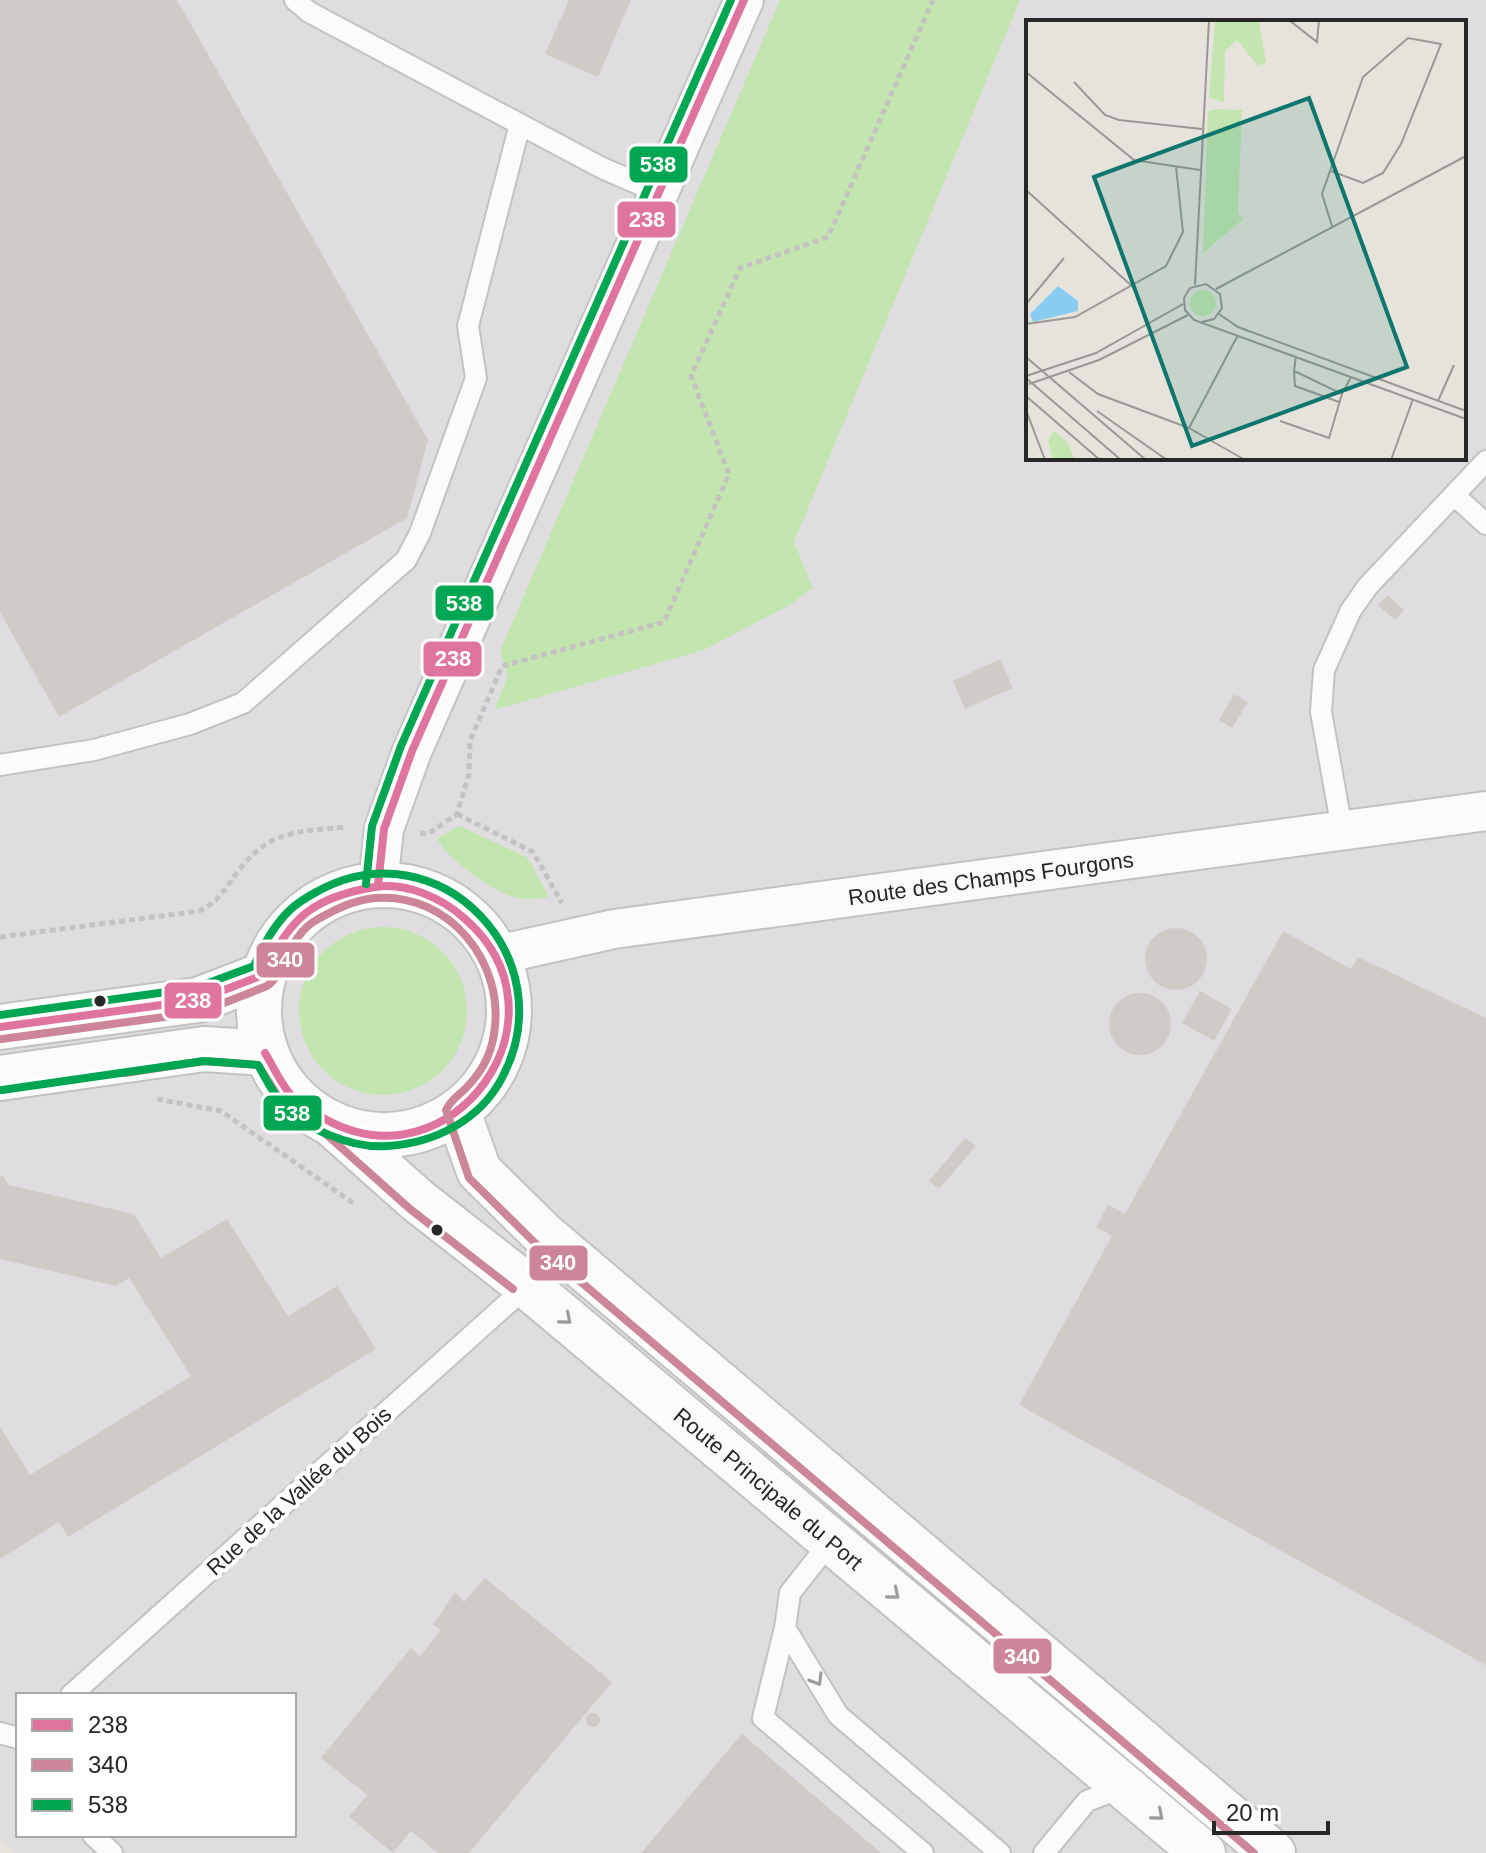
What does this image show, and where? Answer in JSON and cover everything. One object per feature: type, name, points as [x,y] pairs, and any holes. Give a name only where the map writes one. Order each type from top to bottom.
[{"type":"main road","points":[[378,885],[414,888],[448,902],[476,925],[497,955],[509,996],[506,1041],[489,1081],[458,1112],[419,1131],[376,1136],[334,1126],[292,1097],[265,1053],[258,1014],[263,975],[279,940],[306,911],[340,892],[378,885]]},
{"type":"main road","points":[[0,1027],[198,1000],[263,975]]},
{"type":"main road","points":[[0,1078],[204,1049],[265,1053]]},
{"type":"main road","points":[[458,1112],[479,1171],[543,1234],[1273,1853]]},
{"type":"main road","name":"Route Principale du Port","points":[[334,1126],[417,1200],[527,1286],[1203,1853]]},
{"type":"street","points":[[378,885],[384,829],[412,751],[744,0]]},
{"type":"street","name":"Route des Champs Fourgons","points":[[497,955],[614,929],[1486,811]]},
{"type":"lane","points":[[295,0],[309,12],[602,168],[660,193]]},
{"type":"lane","points":[[0,765],[94,750],[190,724],[243,703],[406,560],[420,533],[476,378],[468,326],[520,124]]},
{"type":"lane","points":[[1342,829],[1321,712],[1324,670],[1351,610],[1368,586],[1486,461]]},
{"type":"lane","points":[[1454,495],[1486,524]]},
{"type":"lane","name":"Rue de la Vallée du Bois","points":[[73,1693],[527,1286]]},
{"type":"lane","points":[[831,1541],[790,1593],[785,1628],[763,1718],[923,1853]]},
{"type":"lane","points":[[785,1628],[838,1715],[1000,1853]]},
{"type":"lane","points":[[1044,1853],[1087,1801],[1124,1787]]},
{"type":"lane","points":[[95,1837],[112,1853]]},
{"type":"path","points":[[428,834],[457,814],[469,774],[470,741],[502,666],[664,622],[729,474],[691,376],[740,268],[828,237],[933,0]]},
{"type":"path","points":[[457,814],[533,852],[562,903],[547,944]]},
{"type":"path","points":[[0,937],[199,911],[220,897],[239,869],[270,840],[290,833],[350,827]]},
{"type":"path","points":[[153,1099],[221,1111]]},
{"type":"shaded area","points":[[0,0],[1486,0],[1486,1853],[15,1853],[0,1838]]},
{"type":"green space","points":[[780,0],[1020,0],[794,542],[813,588],[788,606],[704,650],[494,710],[508,675],[500,651]]},
{"type":"green space","points":[[456,827],[528,858],[549,897],[513,897],[476,876],[452,857],[437,839]]},
{"type":"green space","points":[[383,927],[415,933],[443,951],[461,979],[467,1011],[461,1043],[443,1071],[415,1089],[383,1095],[351,1089],[323,1071],[305,1043],[299,1011],[305,979],[323,951],[351,933]]},
{"type":"building","points":[[0,0],[177,0],[428,440],[407,518],[59,717],[0,612]]},
{"type":"building","points":[[569,0],[631,0],[598,77],[545,54]]},
{"type":"building","points":[[1388,595],[1404,610],[1395,620],[1378,605]]},
{"type":"building","points":[[1000,659],[1013,688],[965,709],[953,681]]},
{"type":"building","points":[[1234,694],[1248,702],[1232,728],[1219,720]]},
{"type":"building","points":[[1170,928],[1182,928],[1198,937],[1205,947],[1205,971],[1198,981],[1182,990],[1170,990],[1150,976],[1145,965],[1145,953],[1159,933]]},
{"type":"building","points":[[1283,931],[1351,969],[1358,957],[1486,1018],[1486,1665],[1019,1405],[1112,1236],[1096,1227],[1108,1205],[1125,1214]]},
{"type":"building","points":[[1200,991],[1232,1009],[1214,1041],[1182,1023]]},
{"type":"building","points":[[1134,993],[1146,993],[1162,1002],[1169,1012],[1169,1036],[1162,1046],[1146,1055],[1134,1055],[1114,1041],[1109,1030],[1109,1018],[1123,998]]},
{"type":"building","points":[[965,1138],[976,1146],[939,1189],[929,1181]]},
{"type":"building","points":[[2,1175],[9,1185],[134,1214],[161,1258],[227,1219],[288,1316],[337,1286],[376,1349],[68,1537],[59,1522],[0,1559],[0,1427],[30,1475],[191,1376],[129,1278],[116,1286],[0,1259]]},
{"type":"building","points":[[485,1578],[612,1682],[469,1853],[438,1853],[411,1831],[393,1853],[349,1817],[367,1795],[321,1758],[411,1648],[420,1656],[441,1630],[433,1625],[455,1592],[464,1602]]},
{"type":"building","points":[[593,1713],[600,1720],[593,1727],[586,1720]]},
{"type":"building","points":[[742,1734],[881,1853],[641,1853]]},
{"type":"transit line","name":"538","points":[[366,884],[372,826],[401,746],[731,0]]},
{"type":"transit line","name":"238","points":[[378,885],[384,829],[412,751],[744,0]]},
{"type":"transit line","name":"538","points":[[0,1015],[195,988],[254,966],[274,929],[293,907],[320,890],[365,875],[408,876],[447,890],[480,915],[504,949],[517,989],[517,1033],[502,1078],[493,1093],[482,1106],[454,1127],[405,1144],[360,1144],[315,1128],[280,1101],[258,1065],[204,1061],[2,1090]]},
{"type":"transit line","name":"238","points":[[263,975],[294,925],[319,904],[353,891],[399,887],[434,898],[464,918],[496,958],[508,1001],[504,1043],[485,1082],[455,1112],[417,1131],[372,1135],[325,1119],[290,1094],[265,1053]]},
{"type":"transit line","name":"340","points":[[2,1039],[201,1012],[267,986],[308,926],[360,901],[402,899],[427,907],[449,920],[467,938],[481,959],[491,982],[495,1008],[493,1042],[484,1063],[446,1110],[469,1178],[535,1243],[1254,1853]]},
{"type":"transit line","name":"238","points":[[0,1027],[198,1000],[263,975]]},
{"type":"transit line","name":"340","points":[[125,1073],[204,1061],[258,1065],[284,1106],[327,1135],[410,1209],[513,1289]]}]
